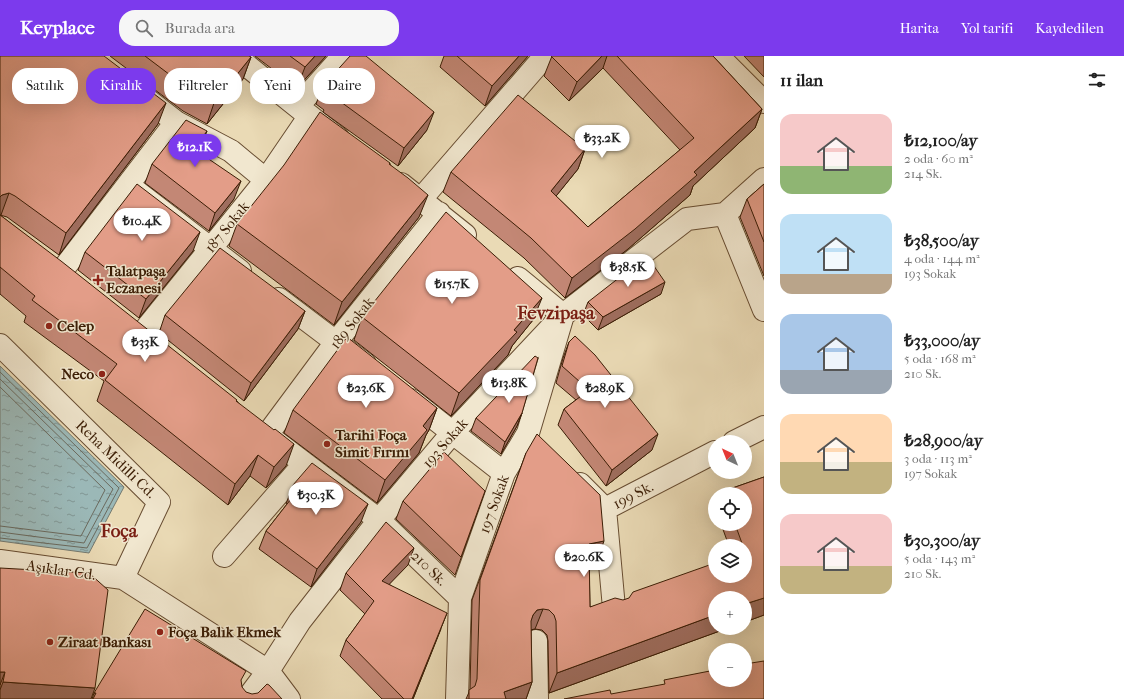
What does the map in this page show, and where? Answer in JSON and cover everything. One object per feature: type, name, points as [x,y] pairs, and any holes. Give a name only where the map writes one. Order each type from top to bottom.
[{"type":"street","points":[[235,56],[353,149]]},
{"type":"street","name":"187 Sokak","points":[[141,335],[266,180],[303,111],[343,56]]},
{"type":"street","points":[[421,199],[545,56]]},
{"type":"street","points":[[718,56],[764,102]]},
{"type":"street","points":[[152,104],[176,122],[231,151],[266,180]]},
{"type":"street","points":[[43,259],[68,277],[128,185],[176,122]]},
{"type":"street","points":[[384,172],[439,213],[480,247]]},
{"type":"street","points":[[764,179],[725,214],[764,310]]},
{"type":"street","points":[[128,185],[379,375]]},
{"type":"street","name":"189 Sokak","points":[[267,435],[336,342],[439,213]]},
{"type":"street","name":"193 Sokak","points":[[247,699],[268,671],[300,621],[379,520],[453,432],[563,315],[688,219],[725,214]]},
{"type":"street","points":[[504,266],[563,315]]},
{"type":"street","name":"197 Sokak","points":[[457,699],[460,598],[504,473],[528,433],[563,315]]},
{"type":"street","points":[[123,320],[159,349]]},
{"type":"street","name":"Reha Midilli Cd.","points":[[0,345],[159,502],[122,578]]},
{"type":"street","points":[[398,390],[504,473]]},
{"type":"street","name":"210 Sk.","points":[[249,420],[304,464],[379,520],[460,598]]},
{"type":"street","points":[[748,435],[764,427]]},
{"type":"street","points":[[528,433],[544,449]]},
{"type":"street","name":"199 Sk.","points":[[566,471],[605,509],[708,456]]},
{"type":"street","points":[[224,556],[304,464]]},
{"type":"street","points":[[605,509],[614,608]]},
{"type":"street","name":"Aşıklar Cd.","points":[[0,561],[122,578]]},
{"type":"street","points":[[122,578],[268,671],[289,699]]},
{"type":"street","points":[[536,640],[537,699]]},
{"type":"water","points":[[0,366],[124,487],[89,553],[0,541]]},
{"type":"building","points":[[0,56],[104,56],[120,68],[86,68],[86,104],[156,104],[156,95],[164,101],[165,104],[66,233],[15,196],[9,193],[0,197]]},
{"type":"building","points":[[145,56],[251,57],[242,68],[164,68],[164,70]]},
{"type":"building","points":[[290,56],[315,56],[305,67]]},
{"type":"building","points":[[350,56],[366,56],[434,112],[404,148],[344,104],[375,104],[375,68],[339,68]]},
{"type":"building","points":[[457,56],[519,56],[492,86]]},
{"type":"building","points":[[551,56],[602,56],[577,82]]},
{"type":"building","points":[[617,56],[713,56],[762,109],[694,172],[697,175],[635,229],[572,278],[531,238],[451,172],[518,95],[585,149],[551,191],[588,227],[694,138]]},
{"type":"building","points":[[320,112],[390,163],[389,164],[428,195],[342,302],[237,224],[284,165]]},
{"type":"building","points":[[186,120],[207,131],[194,149],[241,181],[215,213],[152,164]]},
{"type":"building","points":[[137,184],[200,232],[146,299],[85,252]]},
{"type":"building","points":[[764,184],[764,242],[747,199]]},
{"type":"building","points":[[446,212],[542,298],[514,330],[517,332],[459,393],[362,317]]},
{"type":"building","points":[[0,215],[61,261],[237,400],[236,401],[294,444],[274,467],[258,455],[235,484],[105,380],[117,364],[32,300],[35,296],[0,267]]},
{"type":"building","points":[[220,248],[305,311],[251,383],[165,315]]},
{"type":"building","points":[[647,256],[665,282],[603,317],[588,302]]},
{"type":"building","points":[[575,336],[595,355],[658,434],[612,470],[564,409],[589,390],[562,366],[569,342]]},
{"type":"building","points":[[347,337],[437,408],[423,426],[427,430],[385,480],[293,410]]},
{"type":"building","points":[[535,356],[538,358],[522,413],[505,442],[476,418]]},
{"type":"building","points":[[537,434],[600,495],[604,541],[589,544],[590,607],[615,598],[623,600],[629,598],[633,592],[708,565],[708,583],[752,583],[752,539],[740,539],[738,531],[752,531],[752,487],[735,487],[764,477],[764,598],[752,602],[752,591],[708,591],[708,618],[557,673],[556,621],[554,615],[549,610],[537,610],[531,621],[532,682],[504,692],[506,699],[469,699],[469,690],[475,686],[477,679],[480,580],[526,453]]},
{"type":"building","points":[[444,452],[485,491],[461,557],[403,501]]},
{"type":"building","points":[[312,463],[368,504],[317,569],[266,531],[298,490],[293,485]]},
{"type":"building","points":[[386,522],[414,548],[382,581],[447,613],[412,699],[404,699],[346,640],[374,601],[346,573]]},
{"type":"building","name":"Ziraat Bankası","points":[[0,568],[89,573],[108,590],[95,688],[3,682],[5,672],[0,672]]},
{"type":"building","points":[[145,609],[246,671],[241,680],[242,687],[246,692],[252,694],[258,693],[267,684],[282,699],[93,699],[96,693],[94,693]]},
{"type":"building","points":[[764,661],[764,699],[564,699],[610,690],[611,694],[665,684],[664,680],[708,671],[708,687],[752,687],[752,663]]},
{"type":"place","name":"Talatpaşa Eczanesi","points":[[98,280]]},
{"type":"place","name":"Celep","points":[[49,326]]},
{"type":"place","name":"Neco","points":[[102,374]]},
{"type":"place","name":"Tarihi Foça Simit Fırını","points":[[327,444]]},
{"type":"place","name":"Foça Balık Ekmek","points":[[160,632]]},
{"type":"place","name":"Ziraat Bankası","points":[[50,642]]},
{"type":"district","name":"Fevzipaşa","points":[[556,313]]},
{"type":"district","name":"Foça","points":[[119,531]]}]
